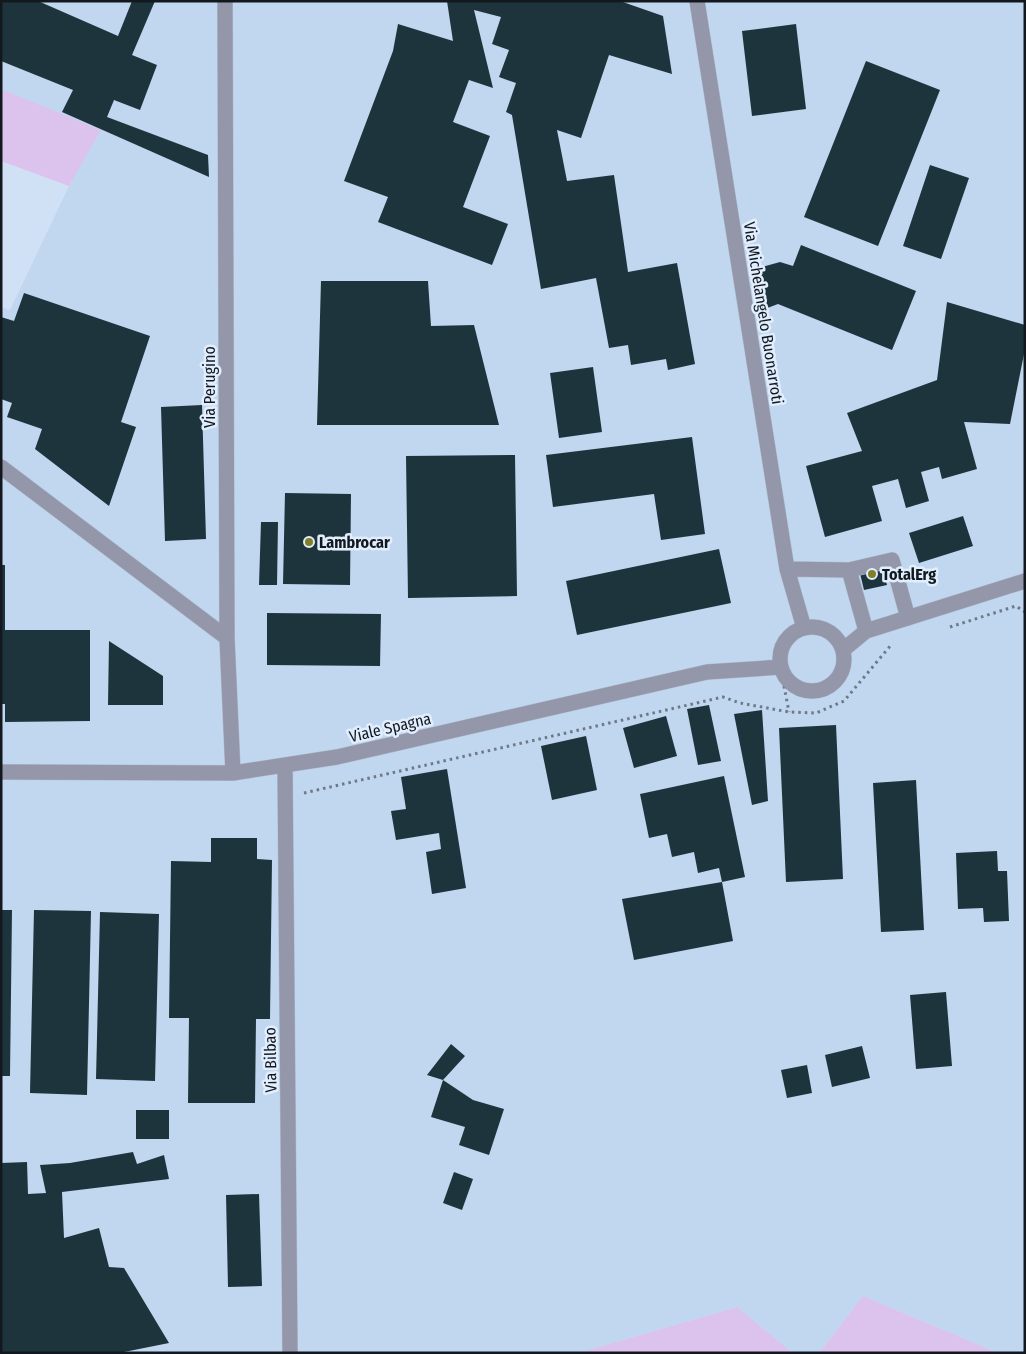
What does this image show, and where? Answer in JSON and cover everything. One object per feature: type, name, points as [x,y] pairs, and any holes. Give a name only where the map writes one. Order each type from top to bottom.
[{"type":"street","name":"Via Perugino","points":[[225,1],[227,638],[233,772]]},
{"type":"street","name":"Via Michelangelo Buonarroti","points":[[697,1],[788,569],[804,628]]},
{"type":"street","points":[[1,467],[227,638]]},
{"type":"street","points":[[788,569],[849,570],[892,560],[908,618]]},
{"type":"street","points":[[849,570],[866,631]]},
{"type":"street","points":[[843,650],[866,631],[1025,581]]},
{"type":"street","points":[[804,628],[824,629],[832,634],[843,650],[842,670],[837,679],[820,690],[800,689],[785,676],[781,667],[782,647],[795,632],[804,628]]},
{"type":"street","name":"Viale Spagna","points":[[1,772],[233,772],[285,766],[347,754],[708,672],[781,667]]},
{"type":"street","name":"Via Bilbao","points":[[285,766],[290,1353]]},
{"type":"path","points":[[943,629],[1016,606],[1025,612]]},
{"type":"path","points":[[284,800],[310,790],[723,697],[740,703],[789,712],[816,713],[844,701],[888,646],[897,643]]},
{"type":"path","points":[[781,667],[789,712]]},
{"type":"shaded area","points":[[1,1],[1025,1],[1025,1353],[998,1353],[863,1296],[819,1353],[793,1353],[737,1307],[578,1353],[1,1353],[1,307],[10,310],[69,186],[100,130],[1,89]]},
{"type":"shaded area","points":[[1,89],[101,130],[69,186],[1,161]]},
{"type":"shaded area","points":[[863,1296],[998,1353],[819,1353]]},
{"type":"shaded area","points":[[737,1307],[793,1353],[578,1353]]},
{"type":"building","points":[[1,1],[38,1],[118,36],[132,1],[155,1],[132,55],[157,65],[140,110],[114,100],[107,117],[208,155],[209,177],[62,112],[73,90],[1,61]]},
{"type":"building","points":[[447,1],[620,1],[663,16],[672,74],[609,55],[581,138],[557,130],[567,181],[614,175],[628,272],[677,263],[695,364],[668,370],[666,359],[631,365],[628,345],[609,348],[596,278],[541,289],[512,115],[506,112],[516,83],[499,77],[509,50],[492,44],[501,17],[474,10],[493,88],[469,80],[453,122],[490,136],[463,207],[508,224],[492,265],[378,222],[388,197],[344,181],[393,51],[398,24],[453,41]]},
{"type":"building","points":[[796,24],[806,109],[752,116],[742,31]]},
{"type":"building","points":[[866,61],[940,90],[878,246],[804,217]]},
{"type":"building","points":[[930,165],[969,178],[941,259],[903,246]]},
{"type":"building","points":[[801,245],[916,291],[892,350],[778,304],[762,310],[758,268],[780,262],[793,266]]},
{"type":"building","points":[[321,281],[428,281],[431,326],[474,325],[499,425],[317,425]]},
{"type":"building","points":[[24,293],[150,336],[121,422],[136,427],[109,506],[35,449],[42,429],[7,417],[12,403],[1,399],[1,317],[14,321]]},
{"type":"building","points":[[947,302],[1025,325],[1025,349],[1010,424],[964,422],[977,469],[942,479],[939,467],[921,472],[929,501],[906,508],[898,479],[872,486],[882,521],[825,537],[806,466],[862,451],[847,413],[937,380]]},
{"type":"building","points":[[593,367],[602,432],[559,438],[550,373]]},
{"type":"building","points":[[202,405],[206,539],[165,541],[161,407]]},
{"type":"building","points":[[692,437],[705,534],[661,540],[654,494],[553,507],[546,455]]},
{"type":"building","points":[[515,455],[517,596],[408,598],[406,456]]},
{"type":"building","points":[[285,493],[351,494],[350,585],[283,584]]},
{"type":"building","points":[[963,516],[973,546],[919,563],[909,533]]},
{"type":"building","points":[[261,522],[278,522],[277,585],[259,585]]},
{"type":"building","points":[[719,549],[731,603],[577,635],[566,581]]},
{"type":"building","points":[[881,560],[887,585],[864,590],[858,565]]},
{"type":"building","points":[[1,565],[5,565],[5,630],[90,630],[90,721],[5,722],[5,704],[1,704]]},
{"type":"building","points":[[267,613],[381,614],[380,666],[267,665]]},
{"type":"building","points":[[109,641],[163,676],[163,705],[108,705]]},
{"type":"building","points":[[709,705],[721,761],[698,765],[687,709]]},
{"type":"building","points":[[762,710],[768,801],[752,805],[734,714]]},
{"type":"building","points":[[666,716],[677,756],[634,768],[623,728]]},
{"type":"building","points":[[836,725],[843,879],[786,882],[779,728]]},
{"type":"building","points":[[586,736],[597,790],[552,800],[541,746]]},
{"type":"building","points":[[447,769],[466,888],[432,894],[426,852],[441,849],[439,833],[396,840],[391,811],[406,809],[401,777]]},
{"type":"building","points":[[724,776],[745,877],[722,882],[719,868],[698,873],[694,852],[672,857],[667,834],[649,838],[640,794]]},
{"type":"building","points":[[916,780],[924,930],[881,932],[873,783]]},
{"type":"building","points":[[211,838],[257,838],[257,859],[272,860],[270,1019],[256,1019],[255,1103],[188,1103],[189,1018],[169,1018],[171,861],[211,862]]},
{"type":"building","points":[[997,851],[998,871],[1007,871],[1009,921],[984,922],[983,908],[958,909],[956,853]]},
{"type":"building","points":[[722,882],[733,941],[634,960],[622,899]]},
{"type":"building","points":[[1,910],[12,910],[10,1076],[1,1076]]},
{"type":"building","points":[[34,910],[91,911],[87,1095],[30,1093]]},
{"type":"building","points":[[100,912],[159,914],[155,1081],[96,1079]]},
{"type":"building","points":[[946,992],[952,1066],[916,1069],[910,995]]},
{"type":"building","points":[[451,1044],[465,1056],[443,1080],[427,1075]]},
{"type":"building","points":[[862,1046],[870,1078],[832,1087],[825,1055]]},
{"type":"building","points":[[807,1065],[812,1093],[787,1098],[781,1070]]},
{"type":"building","points":[[443,1080],[473,1100],[504,1109],[489,1155],[459,1145],[465,1127],[431,1117]]},
{"type":"building","points":[[136,1110],[169,1110],[169,1139],[136,1139]]},
{"type":"building","points":[[133,1152],[137,1164],[164,1155],[169,1179],[62,1192],[64,1238],[99,1228],[109,1267],[124,1268],[169,1343],[119,1353],[1,1353],[1,1163],[27,1162],[28,1194],[46,1193],[40,1165],[70,1163]]},
{"type":"building","points":[[454,1172],[473,1179],[462,1210],[443,1203]]},
{"type":"building","points":[[259,1194],[262,1286],[228,1287],[226,1195]]},
{"type":"place","name":"Lambrocar","points":[[309,542]]},
{"type":"place","name":"TotalErg","points":[[872,574]]}]
